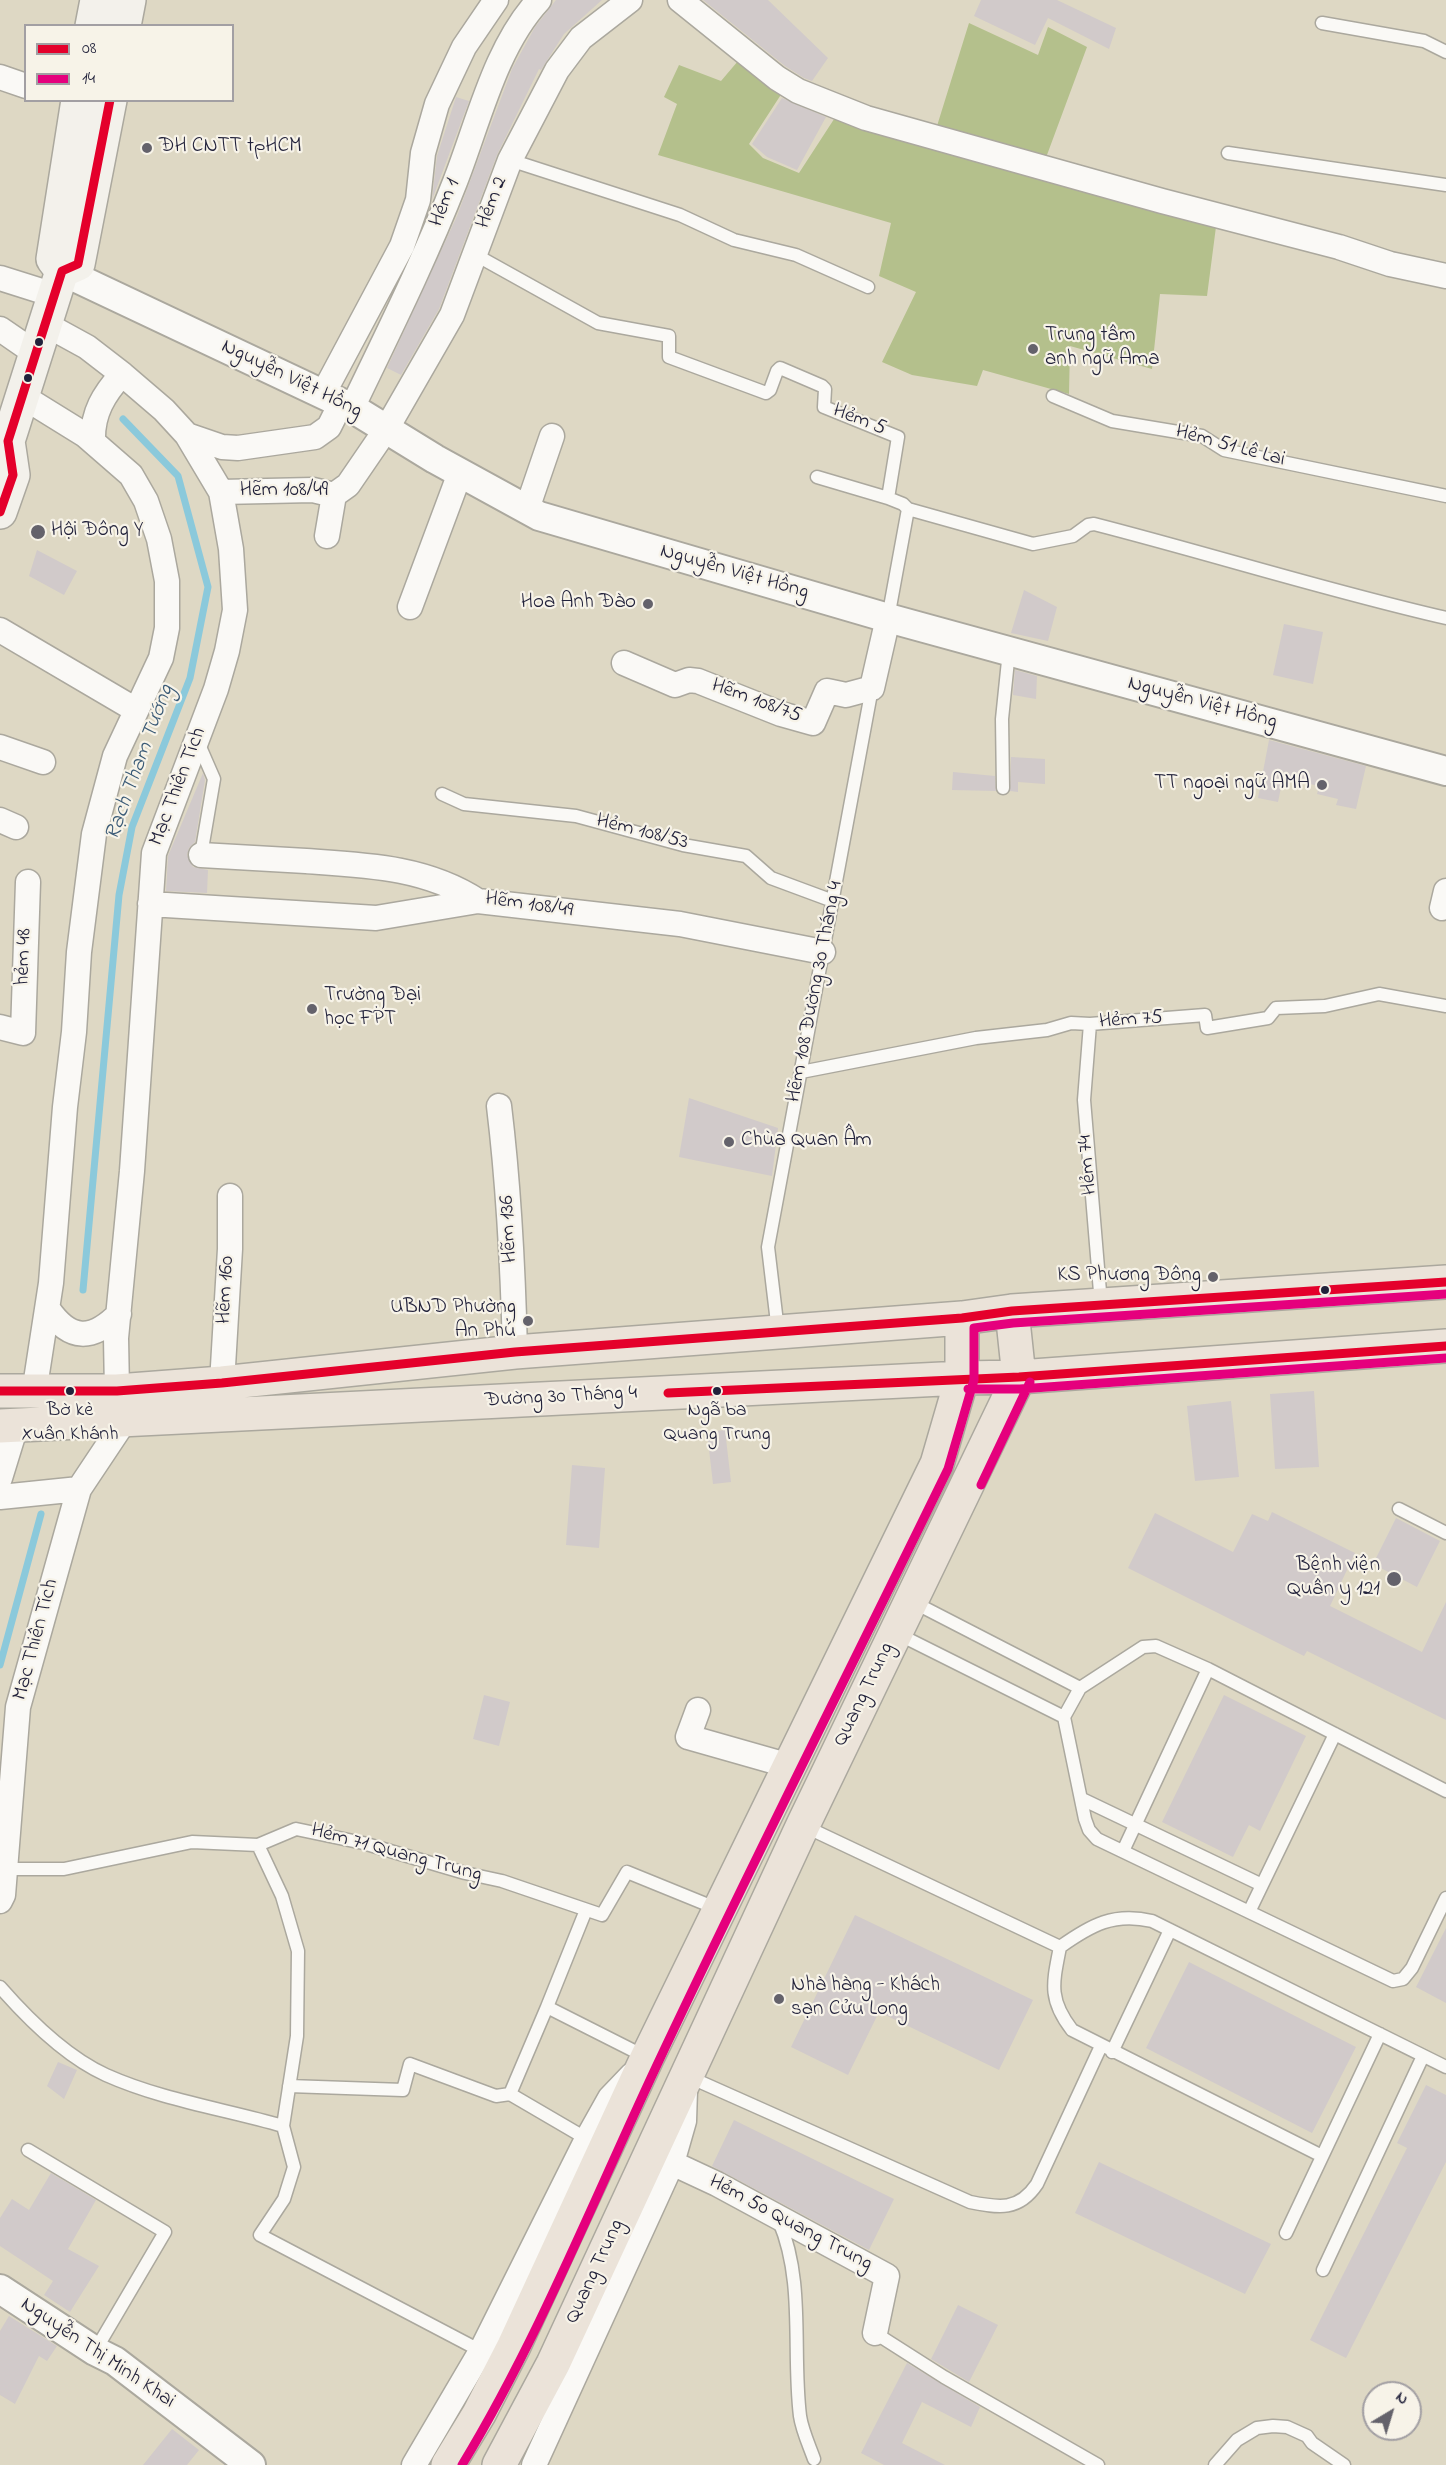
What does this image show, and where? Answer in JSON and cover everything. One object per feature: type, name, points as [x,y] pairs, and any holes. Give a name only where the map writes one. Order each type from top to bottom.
[{"type":"main road","points":[[92,24],[97,0]]},
{"type":"main road","points":[[124,24],[129,0]]},
{"type":"main road","points":[[0,512],[13,475],[2,441],[22,396],[50,300],[74,102]]},
{"type":"main road","points":[[50,300],[78,264],[110,102]]},
{"type":"main road","name":"Đường 30 Tháng 4","points":[[8,1426],[121,1406],[222,1383],[515,1352],[962,1318],[1012,1311],[1446,1282]]},
{"type":"main road","points":[[1012,1311],[1019,1377]]},
{"type":"main road","name":"Quang Trung","points":[[448,2465],[479,2414],[514,2346],[719,1909],[938,1464],[962,1377],[962,1318]]},
{"type":"main road","name":"Đường 30 Tháng 4","points":[[0,1391],[34,1393],[121,1406],[962,1377],[1019,1377],[1446,1346]]},
{"type":"main road","name":"Quang Trung","points":[[499,2465],[553,2364],[803,1825],[1019,1377]]},
{"type":"street","points":[[187,435],[222,447],[238,448],[315,437],[329,427],[402,246],[418,200],[423,153],[437,104],[464,47],[496,0]]},
{"type":"street","name":"Hẻm 1","points":[[338,402],[429,245],[456,181],[491,81],[505,51],[539,0]]},
{"type":"street","name":"Hẻm 2","points":[[387,428],[452,315],[510,160],[557,70],[581,38],[630,0]]},
{"type":"street","points":[[680,0],[777,78],[798,91],[866,118],[1162,201],[1339,247],[1390,264],[1446,276]]},
{"type":"street","points":[[0,77],[24,85]]},
{"type":"street","points":[[0,278],[50,300]]},
{"type":"street","name":"Nguyễn Việt Hồng","points":[[50,300],[338,402],[539,516],[888,618],[1446,771]]},
{"type":"street","name":"Mạc Thiên Tích","points":[[0,329],[50,300],[87,347],[164,410],[187,435],[221,492],[231,549],[235,610],[228,651],[216,689],[154,853],[132,1171],[116,1338],[121,1406],[79,1489],[18,1707],[5,1869],[0,1901]]},
{"type":"street","points":[[93,441],[92,428],[97,408],[106,392],[122,374]]},
{"type":"street","points":[[22,396],[93,441],[131,475],[146,501],[159,539],[167,581],[167,628],[161,658],[114,756],[94,834],[80,952],[48,1308],[34,1393]]},
{"type":"street","name":"Hẽm 108/49","points":[[221,492],[313,490],[334,495],[348,485],[387,428]]},
{"type":"street","points":[[527,509],[552,436]]},
{"type":"street","points":[[410,607],[460,473]]},
{"type":"street","points":[[327,536],[334,495]]},
{"type":"street","points":[[872,688],[888,618]]},
{"type":"street","points":[[0,630],[136,710]]},
{"type":"street","name":"Hẽm 108/75","points":[[624,663],[675,685],[689,680],[698,681],[781,714],[813,723],[827,691],[846,694],[872,688]]},
{"type":"street","points":[[0,747],[43,762]]},
{"type":"street","name":"Hẽm 108/49","points":[[201,855],[405,870],[457,887],[478,900],[680,924],[823,952]]},
{"type":"street","name":"hẻm 48","points":[[11,1030],[28,882]]},
{"type":"street","points":[[150,904],[376,918],[478,900]]},
{"type":"street","name":"Hẽm 136","points":[[499,1106],[512,1246],[515,1352]]},
{"type":"street","name":"Hẽm 160","points":[[222,1383],[230,1249],[230,1196]]},
{"type":"street","points":[[48,1308],[56,1321],[68,1330],[85,1335],[108,1325],[119,1314]]},
{"type":"street","points":[[0,1478],[8,1426]]},
{"type":"street","points":[[0,1497],[79,1489]]},
{"type":"street","points":[[698,1710],[688,1737],[790,1766]]},
{"type":"street","points":[[414,2465],[481,2351],[587,2139],[610,2098],[646,2061]]},
{"type":"street","name":"Quang Trung","points":[[534,2465],[672,2163],[684,2121],[684,2080]]},
{"type":"street","name":"Hẻm 50 Quang Trung","points":[[672,2163],[717,2184],[887,2276],[875,2333]]},
{"type":"street","name":"Nguyễn Thị Minh Khai","points":[[2,2295],[115,2361],[251,2465]]},
{"type":"lane","points":[[1322,22],[1424,41],[1446,52]]},
{"type":"lane","points":[[1228,153],[1446,185]]},
{"type":"lane","points":[[510,160],[680,215],[734,240],[796,255],[868,286]]},
{"type":"lane","name":"Hẻm 5","points":[[474,255],[598,323],[669,336],[667,356],[766,393],[770,390],[780,368],[822,387],[825,389],[824,407],[898,437],[888,498]]},
{"type":"lane","name":"Hẻm 51 Lê Lai","points":[[1053,396],[1112,421],[1202,436],[1224,450],[1446,496]]},
{"type":"lane","points":[[817,477],[888,498],[903,504],[908,509],[1033,543],[1074,536],[1088,525],[1094,524],[1383,604],[1446,618]]},
{"type":"lane","points":[[888,618],[908,509]]},
{"type":"lane","points":[[1003,788],[1002,719],[1009,651]]},
{"type":"lane","name":"Hẽm 108 Đường 30 Tháng 4","points":[[778,1333],[768,1247],[872,688]]},
{"type":"lane","points":[[197,739],[214,779],[201,855]]},
{"type":"lane","name":"Hẻm 108/53","points":[[442,794],[464,804],[576,816],[683,845],[746,856],[771,878],[833,901]]},
{"type":"lane","name":"Hẻm 75","points":[[801,1072],[976,1038],[1047,1030],[1071,1023],[1090,1024],[1205,1015],[1207,1028],[1268,1018],[1276,1008],[1325,1006],[1379,994],[1446,1006]]},
{"type":"lane","name":"Hẻm 74","points":[[1090,1024],[1084,1100],[1101,1306]]},
{"type":"lane","points":[[1399,1509],[1446,1533]]},
{"type":"lane","points":[[911,1601],[1080,1688]]},
{"type":"lane","points":[[895,1633],[1065,1717]]},
{"type":"lane","points":[[1446,1791],[1208,1669],[1156,1646],[1143,1647],[1080,1688],[1065,1717],[1089,1830],[1097,1839],[1393,1981],[1403,1979],[1412,1968],[1446,1898]]},
{"type":"lane","points":[[1123,1851],[1208,1669]]},
{"type":"lane","points":[[1249,1912],[1335,1734]]},
{"type":"lane","points":[[1082,1799],[1262,1885]]},
{"type":"lane","points":[[803,1825],[1060,1947]]},
{"type":"lane","name":"Hẻm 71 Quang Trung","points":[[5,1869],[64,1869],[192,1842],[258,1845],[296,1829],[363,1843],[465,1874],[502,1881],[586,1910]]},
{"type":"lane","points":[[258,1845],[282,1896],[298,1951],[297,2036],[283,2126],[294,2167],[284,2199],[260,2235],[481,2351]]},
{"type":"lane","points":[[510,2094],[586,1910],[603,1915],[627,1872],[719,1909]]},
{"type":"lane","points":[[1322,2156],[1072,2030],[1059,2013],[1053,1983],[1060,1947],[1084,1930],[1114,1918],[1133,1916],[1152,1921],[1446,2067]]},
{"type":"lane","points":[[684,2080],[970,2202],[992,2207],[1011,2205],[1027,2198],[1037,2184],[1170,1930]]},
{"type":"lane","points":[[0,1987],[33,2023],[72,2054],[105,2074],[186,2102],[283,2126]]},
{"type":"lane","points":[[547,2007],[646,2061]]},
{"type":"lane","points":[[1286,2233],[1380,2034]]},
{"type":"lane","points":[[1323,2270],[1423,2056]]},
{"type":"lane","points":[[290,2086],[403,2090],[410,2064],[496,2096],[510,2094],[587,2139]]},
{"type":"lane","points":[[28,2150],[165,2232],[95,2351]]},
{"type":"lane","points":[[777,2217],[787,2240],[796,2298],[800,2419],[814,2459]]},
{"type":"lane","points":[[875,2333],[944,2377],[1098,2465]]},
{"type":"lane","points":[[1215,2465],[1237,2440],[1257,2428],[1273,2426],[1287,2427],[1307,2436],[1312,2443],[1344,2465]]},
{"type":"green space","points":[[969,23],[1038,55],[1048,27],[1087,47],[1044,163],[1217,219],[1207,296],[1160,294],[1152,369],[1070,346],[1069,394],[983,370],[977,386],[912,375],[882,362],[916,292],[879,276],[891,223],[658,155],[677,104],[664,97],[679,65],[721,81],[738,61],[782,93],[749,144],[763,158],[799,173],[838,113],[932,142]]},
{"type":"building","points":[[556,0],[602,0],[564,34],[541,70],[539,69],[497,155],[439,309],[401,375],[387,368],[457,216],[512,69],[535,27]]},
{"type":"building","points":[[703,0],[768,0],[828,58],[812,81],[804,78],[785,66]]},
{"type":"building","points":[[981,0],[1057,0],[1116,28],[1109,49],[1048,18],[1035,45],[974,16]]},
{"type":"building","points":[[456,97],[469,101],[432,200],[437,156]]},
{"type":"building","points":[[782,98],[826,117],[797,170],[767,157],[752,144]]},
{"type":"building","points":[[37,550],[77,571],[64,595],[29,576]]},
{"type":"building","points":[[1024,590],[1057,607],[1048,641],[1011,633]]},
{"type":"building","points":[[1284,624],[1323,632],[1313,684],[1273,675]]},
{"type":"building","points":[[1015,670],[1037,676],[1036,699],[1013,695]]},
{"type":"building","points":[[1269,740],[1366,766],[1356,809],[1336,805],[1338,799],[1317,794],[1319,786],[1283,778],[1278,802],[1258,798]]},
{"type":"building","points":[[1011,757],[1045,759],[1045,784],[1018,782],[1018,792],[1010,791]]},
{"type":"building","points":[[953,772],[995,776],[996,791],[952,790]]},
{"type":"building","points":[[203,773],[205,780],[195,842],[189,848],[187,855],[193,867],[208,870],[207,893],[166,891],[168,856]]},
{"type":"building","name":"Chùa Quan Âm","points":[[689,1098],[778,1128],[772,1176],[679,1157]]},
{"type":"building","points":[[1314,1391],[1319,1467],[1275,1469],[1270,1394]]},
{"type":"building","points":[[1231,1401],[1239,1477],[1195,1481],[1187,1406]]},
{"type":"building","points":[[725,1430],[731,1482],[713,1484],[707,1432]]},
{"type":"building","points":[[572,1465],[605,1468],[599,1548],[566,1545]]},
{"type":"building","points":[[1272,1512],[1355,1553],[1330,1606],[1422,1652],[1446,1602],[1446,1720],[1307,1651],[1304,1656],[1128,1568],[1155,1513],[1233,1552],[1252,1514],[1268,1521]]},
{"type":"building","points":[[1396,1518],[1440,1541],[1417,1587],[1373,1564]]},
{"type":"building","points":[[484,1695],[510,1702],[499,1746],[473,1739]]},
{"type":"building","points":[[1224,1695],[1306,1736],[1260,1831],[1249,1825],[1233,1857],[1162,1822]]},
{"type":"building","points":[[855,1915],[1033,2000],[999,2070],[879,2012],[848,2075],[791,2047]]},
{"type":"building","points":[[1446,1928],[1446,2003],[1416,1987]]},
{"type":"building","points":[[1189,1962],[1356,2047],[1312,2133],[1146,2048]]},
{"type":"building","points":[[58,2062],[77,2070],[64,2099],[47,2086]]},
{"type":"building","points":[[1426,2085],[1446,2095],[1446,2162],[1346,2358],[1310,2340],[1407,2148],[1397,2143]]},
{"type":"building","points":[[734,2120],[894,2199],[869,2250],[712,2166]]},
{"type":"building","points":[[1099,2162],[1271,2244],[1245,2294],[1075,2213]]},
{"type":"building","points":[[51,2173],[96,2200],[68,2249],[99,2266],[70,2312],[44,2295],[53,2281],[0,2246],[0,2218],[12,2199],[29,2210]]},
{"type":"building","points":[[958,2305],[998,2325],[969,2382],[931,2359]]},
{"type":"building","points":[[9,2316],[57,2346],[47,2361],[39,2356],[15,2404],[0,2395],[0,2331]]},
{"type":"building","points":[[907,2363],[980,2407],[971,2427],[922,2402],[902,2443],[945,2465],[884,2465],[861,2453]]},
{"type":"building","points":[[172,2429],[199,2450],[187,2465],[143,2465]]},
{"type":"waterway","name":"Rạch Tham Tướng","points":[[83,1290],[119,895],[132,827],[190,678],[208,587],[178,476],[123,419]]},
{"type":"waterway","name":"Rạch Tham Tướng","points":[[0,1665],[41,1514]]},
{"type":"transit line","name":"08","points":[[0,512],[13,475],[8,441],[62,271],[78,264],[110,102]]},
{"type":"transit line","name":"08","points":[[0,1391],[117,1391],[222,1383],[515,1352],[962,1318],[1012,1311],[1446,1282]]},
{"type":"transit line","name":"14","points":[[462,2465],[490,2417],[541,2318],[657,2065],[948,1469],[974,1380],[974,1328],[1013,1323],[1446,1294]]},
{"type":"transit line","name":"08","points":[[668,1393],[1019,1377],[1446,1346]]},
{"type":"transit line","name":"14","points":[[968,1389],[1020,1389],[1446,1358]]},
{"type":"transit line","name":"14","points":[[981,1485],[1030,1382]]},
{"type":"place","name":"ĐH CNTT tpHCM","points":[[147,148]]},
{"type":"place","name":"Trung tâm anh ngữ Ama","points":[[1033,349]]},
{"type":"place","name":"Hội Đông Y","points":[[38,532]]},
{"type":"place","name":"Hoa Anh Đào","points":[[648,604]]},
{"type":"place","name":"TT ngoại ngữ AMA","points":[[1322,785]]},
{"type":"place","name":"Trường Đại học FPT","points":[[312,1009]]},
{"type":"place","name":"Chùa Quan Âm","points":[[729,1142]]},
{"type":"place","name":"KS Phương Đông","points":[[1213,1277]]},
{"type":"place","name":"UBND Phường An Phú","points":[[528,1321]]},
{"type":"place","name":"Bờ kè Xuân Khánh","points":[[70,1391]]},
{"type":"place","name":"Ngã ba Quang Trung","points":[[717,1391]]},
{"type":"place","name":"Bệnh viện Quân y 121","points":[[1394,1579]]},
{"type":"place","name":"Nhà hàng - Khách sạn Cửu Long","points":[[779,1999]]}]
